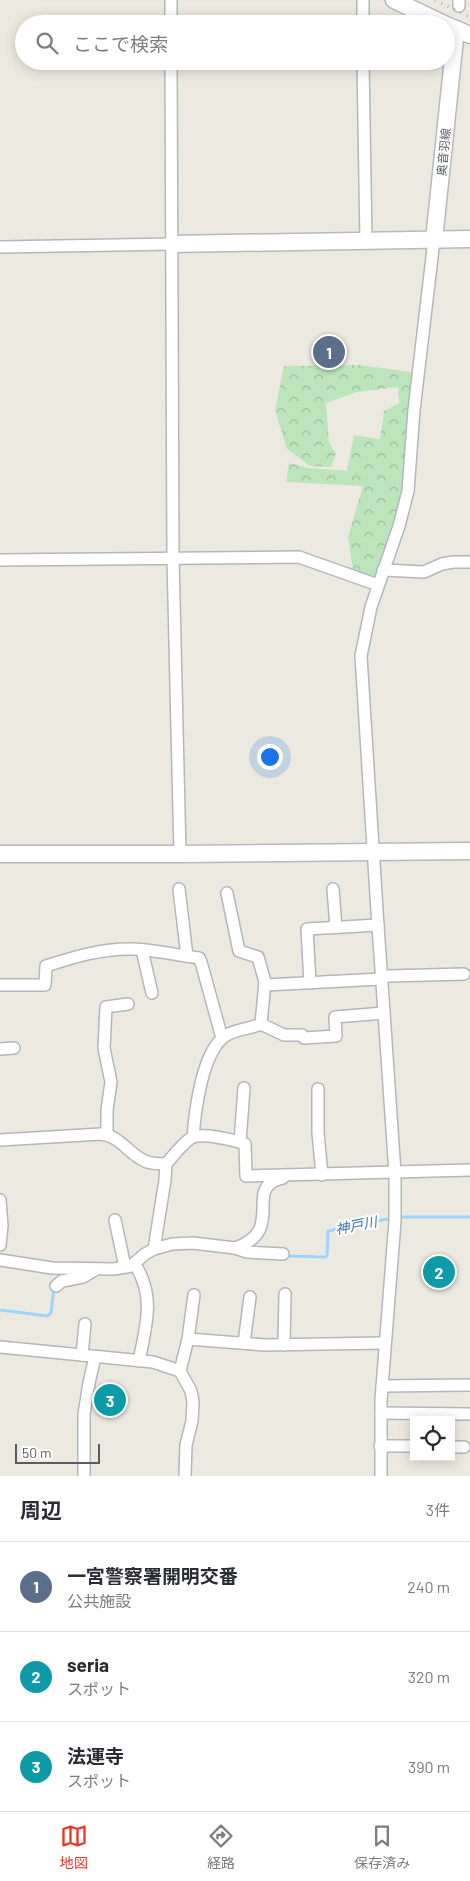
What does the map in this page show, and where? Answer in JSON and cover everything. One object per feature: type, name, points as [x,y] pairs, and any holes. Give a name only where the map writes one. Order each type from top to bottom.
[{"type":"street","points":[[171,0],[171,15]]},
{"type":"street","points":[[362,0],[363,15]]},
{"type":"street","name":"奥音羽線","points":[[394,0],[426,15]]},
{"type":"street","points":[[172,70],[173,558],[180,854]]},
{"type":"street","points":[[363,70],[366,242]]},
{"type":"street","name":"奥音羽線","points":[[434,240],[450,70]]},
{"type":"street","points":[[0,247],[470,239]]},
{"type":"street","points":[[381,1476],[382,1386],[395,1221],[395,1173],[361,656],[371,606],[399,526],[408,490],[414,410],[434,240]]},
{"type":"street","points":[[0,560],[299,557],[378,585]]},
{"type":"street","points":[[384,570],[424,572],[442,564],[470,562]]},
{"type":"street","points":[[0,854],[470,851]]},
{"type":"street","points":[[179,889],[187,956]]},
{"type":"street","points":[[333,889],[336,927]]},
{"type":"street","points":[[227,893],[239,951],[258,958],[265,986],[261,1024]]},
{"type":"street","points":[[310,983],[307,929],[378,925]]},
{"type":"street","points":[[0,985],[45,985],[46,966],[113,949],[142,950],[198,958],[201,962],[222,1038]]},
{"type":"street","points":[[142,950],[152,993]]},
{"type":"street","points":[[265,986],[381,979],[388,976],[464,974]]},
{"type":"street","points":[[107,1135],[107,1110],[111,1082],[104,1048],[106,1007],[128,1004]]},
{"type":"street","points":[[193,1138],[205,1066],[213,1049],[226,1035],[261,1024],[284,1035],[302,1035],[304,1038],[336,1036],[335,1017],[384,1012]]},
{"type":"street","points":[[0,1050],[14,1048]]},
{"type":"street","points":[[240,1142],[244,1088]]},
{"type":"street","points":[[318,1089],[318,1133],[322,1175]]},
{"type":"street","points":[[0,1140],[112,1135],[146,1162],[166,1164]]},
{"type":"street","points":[[154,1249],[166,1164],[193,1138],[199,1135],[245,1144],[246,1176],[470,1170]]},
{"type":"street","points":[[234,1248],[246,1244],[258,1233],[261,1226],[265,1192],[270,1183],[286,1176]]},
{"type":"street","points":[[0,1200],[2,1226],[0,1245]]},
{"type":"street","points":[[115,1220],[130,1265],[147,1290],[148,1304],[139,1361]]},
{"type":"street","points":[[0,1260],[52,1268],[98,1269],[130,1265],[154,1249],[172,1244],[193,1243],[234,1248],[247,1252],[283,1254]]},
{"type":"street","points":[[56,1286],[62,1280],[83,1277],[98,1269]]},
{"type":"street","points":[[284,1344],[285,1294]]},
{"type":"street","points":[[185,1476],[186,1445],[192,1421],[193,1402],[191,1392],[180,1371],[188,1339],[194,1295]]},
{"type":"street","points":[[244,1343],[250,1297]]},
{"type":"street","points":[[82,1356],[85,1324]]},
{"type":"street","points":[[188,1339],[284,1344],[384,1343]]},
{"type":"street","points":[[0,1347],[153,1362],[180,1371]]},
{"type":"street","points":[[84,1476],[84,1414],[95,1357]]},
{"type":"street","points":[[382,1386],[470,1386]]},
{"type":"street","points":[[381,1413],[468,1414]]},
{"type":"street","points":[[380,1446],[410,1446]]},
{"type":"street","points":[[455,1447],[464,1447]]},
{"type":"green space","points":[[359,365],[418,373],[408,491],[378,585],[354,576],[348,537],[363,486],[286,482],[289,463],[309,468],[347,471],[354,435],[380,439],[384,411],[399,403],[398,387],[357,392],[326,403],[329,443],[336,453],[331,467],[310,466],[287,449],[275,410],[284,366]]},
{"type":"waterway","name":"神戸川","points":[[403,1217],[470,1217]]},
{"type":"waterway","name":"神戸川","points":[[288,1256],[325,1257],[327,1256],[328,1231],[387,1219]]},
{"type":"waterway","name":"神戸川","points":[[0,1310],[47,1316],[51,1313],[54,1287]]},
{"type":"railway","points":[[435,0],[470,17]]},
{"type":"place","name":"一宮警察署開明交番","points":[[329,352]]},
{"type":"place","name":"seria","points":[[439,1272]]},
{"type":"place","name":"法運寺","points":[[110,1400]]}]
